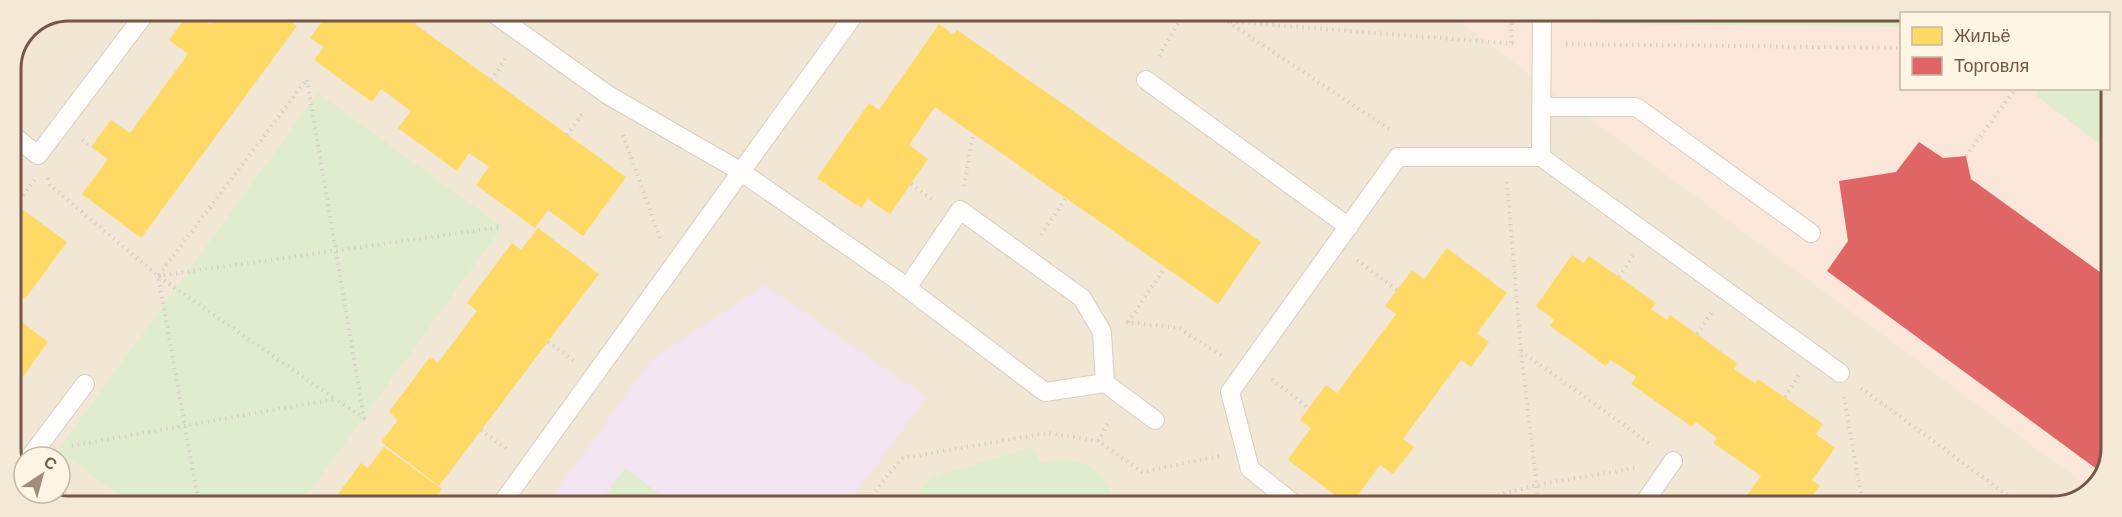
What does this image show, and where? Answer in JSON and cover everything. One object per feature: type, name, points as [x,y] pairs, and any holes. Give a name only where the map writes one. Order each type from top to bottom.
[{"type":"lane","points":[[21,143],[41,162],[139,21]]},
{"type":"lane","points":[[504,21],[608,95],[740,171],[907,288],[1045,392],[1105,383],[1155,420]]},
{"type":"lane","points":[[507,496],[850,21]]},
{"type":"lane","points":[[1541,157],[1542,21]]},
{"type":"lane","points":[[1146,80],[1348,227]]},
{"type":"lane","points":[[1540,107],[1636,107],[1811,233]]},
{"type":"lane","points":[[1284,496],[1250,469],[1230,392],[1398,157],[1541,157],[1840,373]]},
{"type":"lane","points":[[907,288],[960,210],[1082,298],[1102,333],[1105,383]]},
{"type":"lane","points":[[40,445],[85,384]]},
{"type":"lane","points":[[1649,496],[1673,461]]},
{"type":"path","points":[[1146,80],[1179,21]]},
{"type":"path","points":[[1226,21],[1511,43],[1900,48]]},
{"type":"path","points":[[1226,21],[1394,133]]},
{"type":"path","points":[[1511,43],[1512,21]]},
{"type":"path","points":[[41,162],[50,185],[158,276],[364,418],[307,80],[158,276],[197,496]]},
{"type":"path","points":[[1966,156],[2015,90]]},
{"type":"path","points":[[608,95],[669,263],[669,272]]},
{"type":"path","points":[[960,210],[973,134]]},
{"type":"path","points":[[1505,157],[1521,351],[1538,496]]},
{"type":"path","points":[[21,197],[41,162]]},
{"type":"path","points":[[1026,258],[1066,198]]},
{"type":"path","points":[[158,276],[502,227]]},
{"type":"path","points":[[1336,245],[1397,290]]},
{"type":"path","points":[[1128,322],[1165,267]]},
{"type":"path","points":[[1102,333],[1122,322],[1179,328],[1232,363]]},
{"type":"path","points":[[1521,351],[1673,461]]},
{"type":"path","points":[[1251,363],[1309,409]]},
{"type":"path","points":[[1840,373],[1861,496]]},
{"type":"path","points":[[1840,373],[2007,496]]},
{"type":"path","points":[[72,454],[185,426],[335,399]]},
{"type":"path","points":[[481,430],[529,466]]},
{"type":"path","points":[[873,496],[889,472],[903,458],[1048,433],[1098,441],[1142,472],[1224,455]]},
{"type":"path","points":[[1495,496],[1536,485],[1673,461]]},
{"type":"shaded area","points":[[68,21],[1459,21],[2085,484],[2075,491],[2054,496],[72,496],[72,445],[21,445],[22,59],[29,42],[42,29]]},
{"type":"shaded area","points":[[1459,21],[1900,21],[1900,90],[2101,90],[2101,448],[2097,467],[2085,484]]},
{"type":"shaded area","points":[[765,285],[927,397],[853,496],[552,496],[652,359]]},
{"type":"green space","points":[[1596,21],[1900,21],[1900,27],[1600,24]]},
{"type":"green space","points":[[2036,90],[2101,90],[2101,145],[2037,96]]},
{"type":"green space","points":[[318,93],[502,227],[307,496],[120,496],[72,460],[72,445],[62,445]]},
{"type":"green space","points":[[1033,447],[1041,464],[1066,460],[1088,466],[1106,482],[1112,496],[916,496],[930,478]]},
{"type":"green space","points":[[625,468],[663,496],[604,496]]},
{"type":"building: Жильё","points":[[183,21],[205,21],[210,24],[212,21],[290,21],[297,26],[141,238],[82,194],[108,159],[91,147],[111,120],[130,133],[188,54],[169,40]]},
{"type":"building: Жильё","points":[[323,21],[411,21],[626,177],[583,236],[548,210],[535,228],[476,185],[489,167],[469,153],[457,171],[398,128],[411,111],[381,89],[372,102],[314,60],[324,47],[310,38]]},
{"type":"building: Жильё","points":[[939,24],[954,35],[957,30],[1261,242],[1218,304],[935,107],[909,145],[928,159],[890,214],[868,199],[861,208],[817,178],[869,103],[879,110]]},
{"type":"building: Жильё","points":[[21,208],[67,242],[25,299],[21,296]]},
{"type":"building: Жильё","points":[[538,228],[599,274],[439,486],[381,442],[398,420],[389,412],[430,357],[438,363],[477,311],[467,303],[512,243],[521,250]]},
{"type":"building: Жильё","points":[[1447,248],[1507,293],[1477,333],[1489,342],[1471,367],[1461,360],[1403,439],[1414,447],[1393,474],[1380,465],[1357,496],[1337,496],[1288,460],[1311,428],[1300,420],[1326,385],[1337,393],[1396,314],[1385,306],[1412,270],[1424,279]]},
{"type":"building: Жильё","points":[[1572,255],[1584,263],[1589,256],[1656,303],[1651,309],[1667,320],[1670,315],[1737,363],[1734,369],[1755,383],[1758,379],[1823,424],[1816,434],[1835,448],[1812,480],[1820,486],[1812,496],[1747,496],[1761,476],[1713,443],[1717,438],[1696,422],[1692,427],[1631,384],[1636,377],[1611,360],[1606,366],[1550,326],[1554,320],[1536,306]]},
{"type":"building: Жильё","points":[[21,322],[48,342],[21,379]]},
{"type":"building: Жильё","points":[[384,447],[442,489],[437,496],[337,496],[361,463],[368,468]]},
{"type":"building: Торговля","points":[[1919,142],[1943,158],[1966,156],[1971,179],[2101,273],[2101,448],[2096,469],[1827,271],[1848,241],[1839,181],[1896,172]]}]
